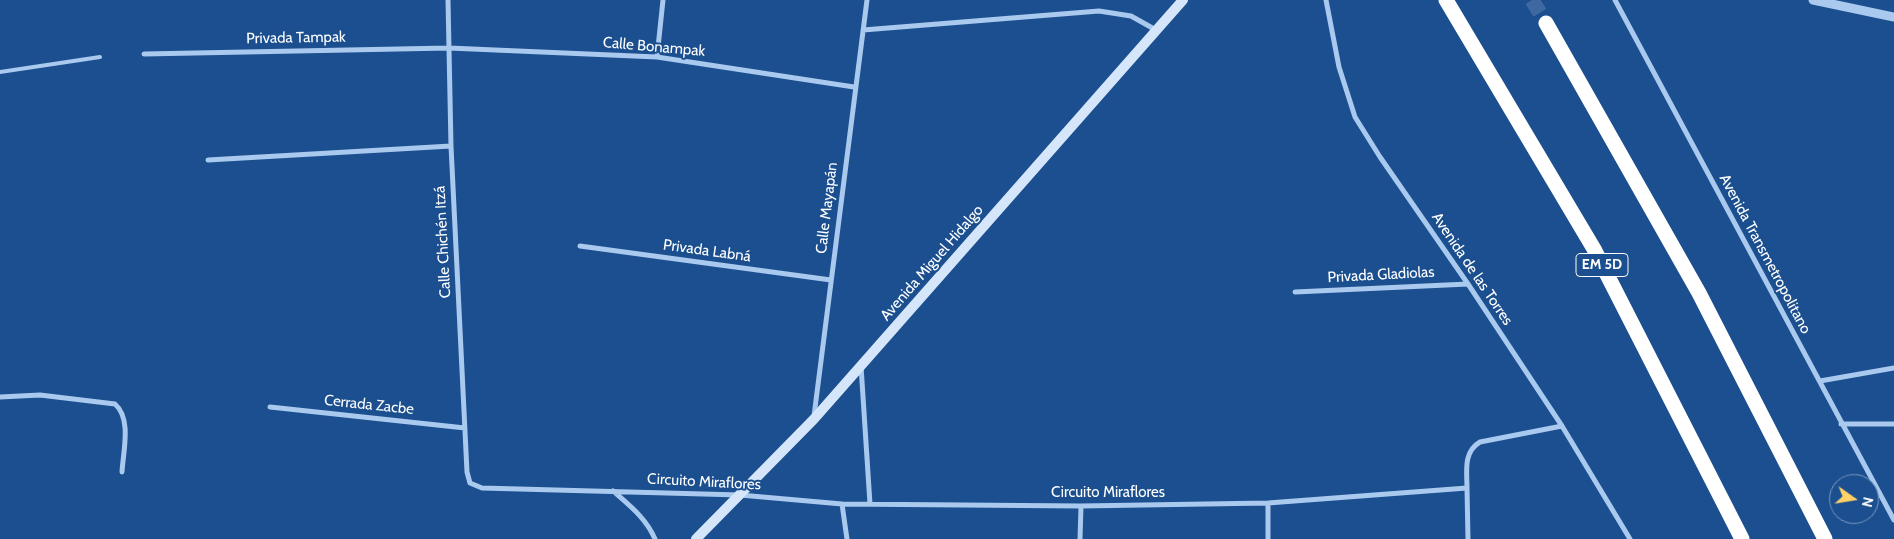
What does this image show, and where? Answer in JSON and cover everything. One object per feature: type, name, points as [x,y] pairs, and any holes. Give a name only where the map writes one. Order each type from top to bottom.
[{"type":"highway","name":"EM 5D","points":[[1446,0],[1594,249],[1742,539]]},
{"type":"highway","points":[[1546,23],[1699,293],[1824,539]]},
{"type":"main road","name":"Avenida Miguel Hidalgo","points":[[696,539],[814,418],[861,366],[1183,0]]},
{"type":"street","name":"Calle Chichén Itzá","points":[[448,0],[451,146],[467,472],[470,483]]},
{"type":"street","points":[[657,57],[663,0]]},
{"type":"street","name":"Calle Mayapán","points":[[814,418],[854,87],[867,0]]},
{"type":"street","name":"Avenida de las Torres","points":[[1326,0],[1339,67],[1355,117],[1562,426],[1630,539]]},
{"type":"street","name":"Avenida Transmetropolitano","points":[[1615,0],[1894,520]]},
{"type":"street","points":[[1813,0],[1894,17]]},
{"type":"street","points":[[863,30],[1099,12],[1131,16],[1157,30]]},
{"type":"street","name":"Privada Tampak","points":[[144,54],[449,48]]},
{"type":"street","name":"Calle Bonampak","points":[[449,48],[657,57],[854,87]]},
{"type":"street","points":[[208,160],[451,146]]},
{"type":"street","name":"Privada Labná","points":[[580,246],[830,280]]},
{"type":"street","name":"Privada Gladiolas","points":[[1295,292],[1468,284]]},
{"type":"street","points":[[861,366],[870,504]]},
{"type":"street","points":[[1820,381],[1894,368]]},
{"type":"street","points":[[0,398],[40,395],[115,404],[120,409],[125,423],[122,472]]},
{"type":"street","name":"Cerrada Zacbe","points":[[270,407],[465,428]]},
{"type":"street","points":[[1841,424],[1894,424]]},
{"type":"street","points":[[1468,539],[1468,457],[1471,447],[1480,442],[1562,426]]},
{"type":"street","name":"Circuito Miraflores","points":[[470,483],[482,488],[612,490],[740,495],[842,504],[1081,506],[1268,504],[1467,488]]},
{"type":"street","points":[[612,490],[639,513],[650,527],[655,539]]},
{"type":"street","points":[[842,504],[847,539]]},
{"type":"street","points":[[1268,504],[1268,539]]},
{"type":"street","points":[[1080,539],[1081,506]]},
{"type":"lane","points":[[0,72],[100,57]]},
{"type":"tunnel","points":[[1532,0],[1546,23]]}]
